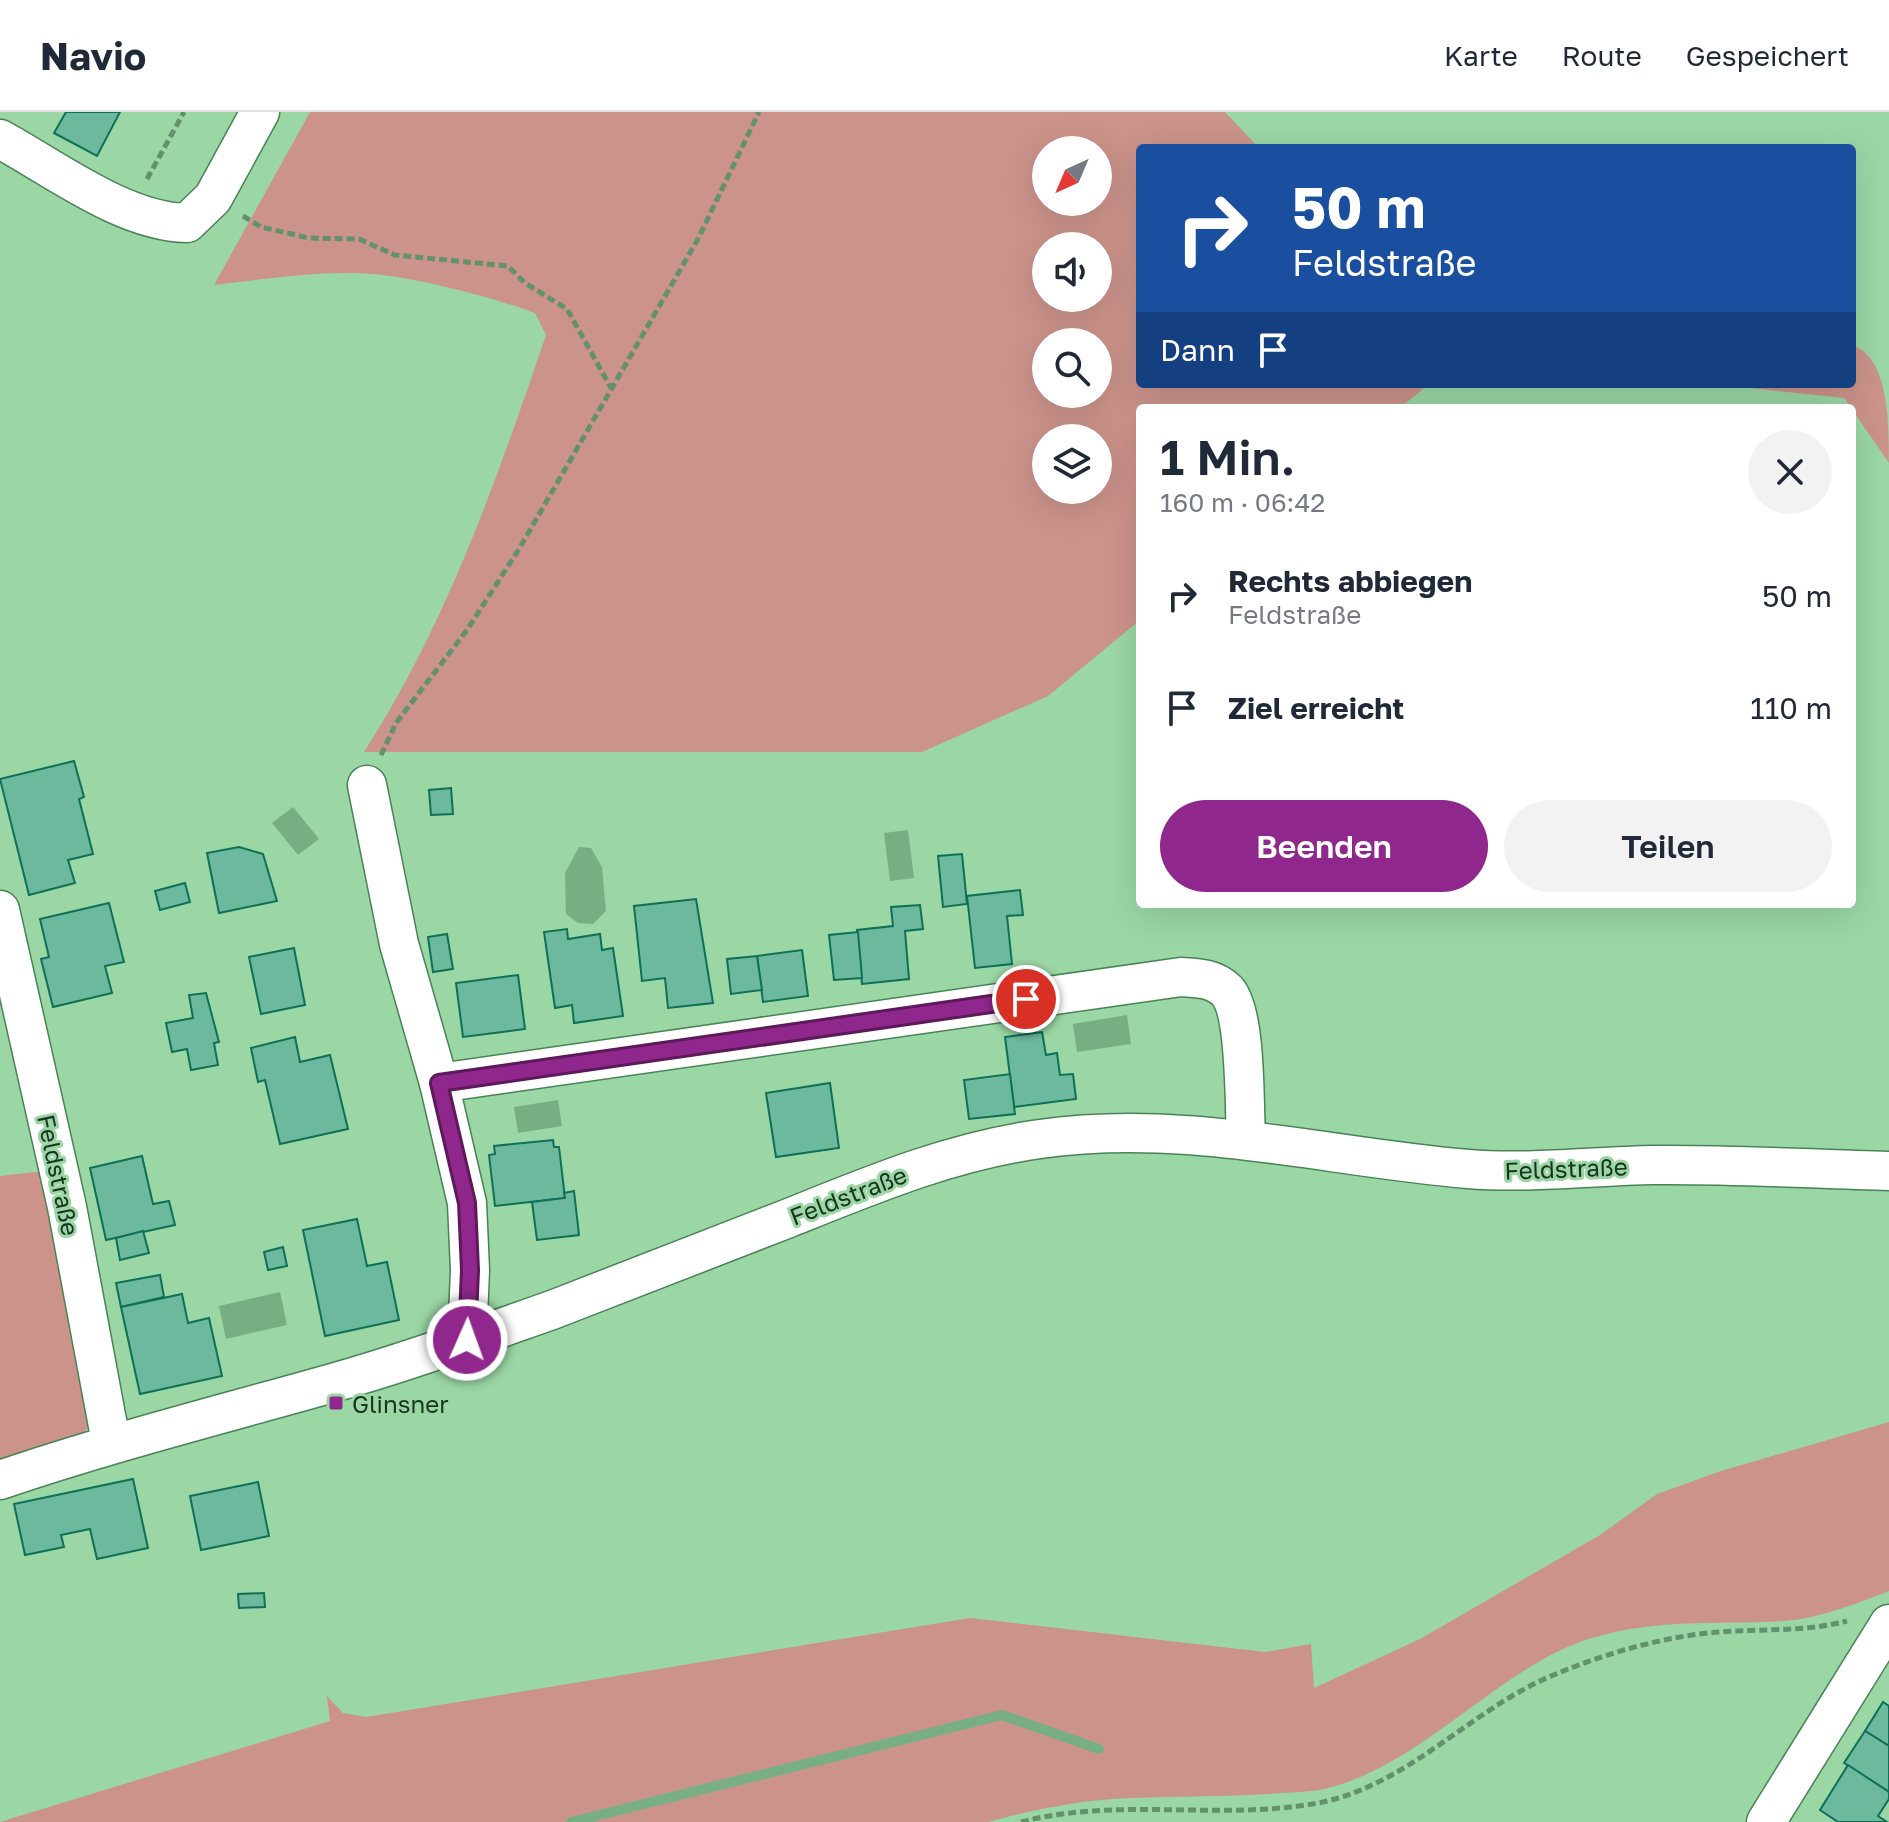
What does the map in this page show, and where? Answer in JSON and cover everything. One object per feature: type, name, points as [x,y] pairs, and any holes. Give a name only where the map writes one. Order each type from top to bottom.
[{"type":"street","points":[[0,139],[130,211],[163,223],[200,211],[260,112]]},
{"type":"street","points":[[367,785],[399,944],[439,1083],[467,1203],[470,1270],[467,1340]]},
{"type":"street","name":"Feldstraße","points":[[0,910],[67,1207],[111,1442]]},
{"type":"street","points":[[439,1083],[1181,977],[1211,979],[1228,992],[1237,1013],[1246,1139]]},
{"type":"street","name":"Feldstraße","points":[[0,1480],[111,1442],[333,1383],[467,1340],[704,1252],[908,1171],[979,1149],[1104,1133],[1246,1139],[1481,1170],[1674,1165],[1889,1171]]},
{"type":"street","points":[[1766,1822],[1871,1622]]},
{"type":"path","points":[[130,211],[184,112]]},
{"type":"path","points":[[367,785],[396,723],[467,630],[519,549],[698,239],[759,112]]},
{"type":"path","points":[[200,211],[309,238],[359,239],[395,255],[508,266],[525,283],[567,309],[612,389]]},
{"type":"path","points":[[1021,1822],[1087,1811],[1285,1808],[1326,1802],[1368,1786],[1414,1762],[1548,1677],[1611,1653],[1696,1635],[1871,1622]]},
{"type":"shaded area","points":[[310,112],[1225,112],[1255,144],[1136,144],[1136,388],[1424,388],[1405,404],[1136,404],[1136,623],[1048,696],[922,752],[364,752],[421,653],[468,549],[546,335],[535,313],[455,289],[373,274],[314,274],[214,285]]},
{"type":"shaded area","points":[[1856,347],[1873,363],[1880,377],[1887,411],[1889,463],[1856,415],[1856,404],[1848,404],[1844,398],[1748,388],[1856,388]]},
{"type":"shaded area","points":[[293,807],[319,839],[298,855],[272,823]]},
{"type":"shaded area","points":[[908,830],[914,878],[890,881],[884,833]]},
{"type":"shaded area","points":[[579,847],[591,848],[602,867],[606,911],[593,924],[578,923],[566,914],[565,873]]},
{"type":"shaded area","points":[[1127,1015],[1131,1044],[1077,1052],[1073,1024]]},
{"type":"shaded area","points":[[558,1100],[562,1126],[518,1133],[514,1107]]},
{"type":"shaded area","points":[[45,1171],[94,1409],[87,1429],[75,1442],[0,1465],[0,1176]]},
{"type":"shaded area","points":[[280,1292],[287,1325],[226,1339],[219,1306]]},
{"type":"shaded area","points":[[1889,1422],[1889,1591],[1811,1617],[1784,1621],[1640,1627],[1592,1638],[1525,1670],[1395,1760],[1360,1777],[1324,1789],[1094,1801],[1041,1809],[988,1822],[0,1822],[330,1721],[327,1696],[343,1713],[366,1717],[970,1618],[1265,1652],[1311,1644],[1314,1688],[1420,1639],[1600,1535],[1657,1494],[1721,1471]]},
{"type":"building","points":[[66,112],[120,112],[97,156],[54,133]]},
{"type":"building","points":[[74,761],[84,797],[79,799],[93,854],[68,860],[75,883],[29,895],[0,779]]},
{"type":"building","points":[[451,788],[453,814],[431,815],[429,790]]},
{"type":"building","points":[[239,847],[263,854],[277,901],[219,913],[207,853]]},
{"type":"building","points":[[962,854],[967,904],[943,907],[938,856]]},
{"type":"building","points":[[185,883],[190,902],[160,910],[155,891]]},
{"type":"building","points":[[1020,890],[1023,915],[1007,916],[1012,964],[975,968],[967,896]]},
{"type":"building","points":[[696,899],[713,1003],[668,1008],[665,978],[642,981],[634,906]]},
{"type":"building","points":[[109,903],[124,962],[105,966],[112,993],[53,1007],[41,959],[49,957],[40,919]]},
{"type":"building","points":[[920,905],[923,929],[905,931],[909,979],[862,984],[857,930],[893,926],[891,907]]},
{"type":"building","points":[[567,929],[568,939],[600,934],[602,950],[613,948],[623,1016],[574,1023],[572,1005],[555,1008],[544,932]]},
{"type":"building","points":[[858,932],[862,978],[834,980],[829,935]]},
{"type":"building","points":[[447,934],[453,969],[433,972],[428,937]]},
{"type":"building","points":[[294,948],[305,1005],[261,1014],[249,957]]},
{"type":"building","points":[[802,950],[808,996],[763,1002],[757,956]]},
{"type":"building","points":[[757,956],[762,990],[731,994],[727,959]]},
{"type":"building","points":[[518,975],[525,1029],[463,1037],[456,983]]},
{"type":"building","points":[[206,993],[219,1042],[214,1043],[218,1065],[191,1070],[187,1049],[172,1052],[166,1023],[193,1018],[189,995]]},
{"type":"building","points":[[1042,1032],[1046,1055],[1057,1053],[1060,1075],[1073,1074],[1076,1099],[1014,1107],[1005,1037]]},
{"type":"building","points":[[295,1037],[300,1062],[330,1055],[348,1129],[280,1144],[265,1080],[258,1082],[251,1048]]},
{"type":"building","points":[[1010,1074],[1015,1114],[969,1119],[964,1080]]},
{"type":"building","points":[[830,1083],[839,1148],[776,1157],[766,1093]]},
{"type":"building","points":[[553,1140],[554,1147],[559,1147],[565,1198],[495,1206],[489,1155],[495,1154],[494,1146]]},
{"type":"building","points":[[142,1156],[153,1204],[169,1201],[175,1225],[106,1240],[90,1168]]},
{"type":"building","points":[[574,1191],[579,1235],[537,1240],[532,1202],[565,1198],[564,1193]]},
{"type":"building","points":[[357,1219],[367,1266],[387,1262],[399,1320],[325,1336],[303,1230]]},
{"type":"building","points":[[143,1231],[149,1253],[120,1260],[116,1238]]},
{"type":"building","points":[[283,1247],[287,1266],[268,1270],[264,1252]]},
{"type":"building","points":[[160,1275],[164,1297],[121,1307],[116,1283]]},
{"type":"building","points":[[182,1294],[188,1323],[209,1318],[222,1376],[140,1394],[121,1307]]},
{"type":"building","points":[[133,1479],[148,1548],[97,1559],[90,1529],[61,1535],[64,1547],[25,1555],[14,1504]]},
{"type":"building","points":[[258,1482],[269,1536],[201,1550],[190,1496]]},
{"type":"building","points":[[264,1593],[265,1607],[239,1608],[238,1594]]},
{"type":"building","points":[[1883,1702],[1889,1706],[1889,1746],[1865,1731]]},
{"type":"building","points":[[1865,1731],[1889,1746],[1889,1792],[1844,1763]]},
{"type":"building","points":[[1848,1765],[1889,1792],[1889,1799],[1878,1816],[1887,1822],[1838,1822],[1820,1810]]},
{"type":"waterway","points":[[571,1822],[1002,1715],[1099,1749]]},
{"type":"place","name":"Glinsner","points":[[336,1403]]},
{"type":"route","points":[[467,1340],[470,1270],[467,1203],[439,1083],[1026,999]]}]
